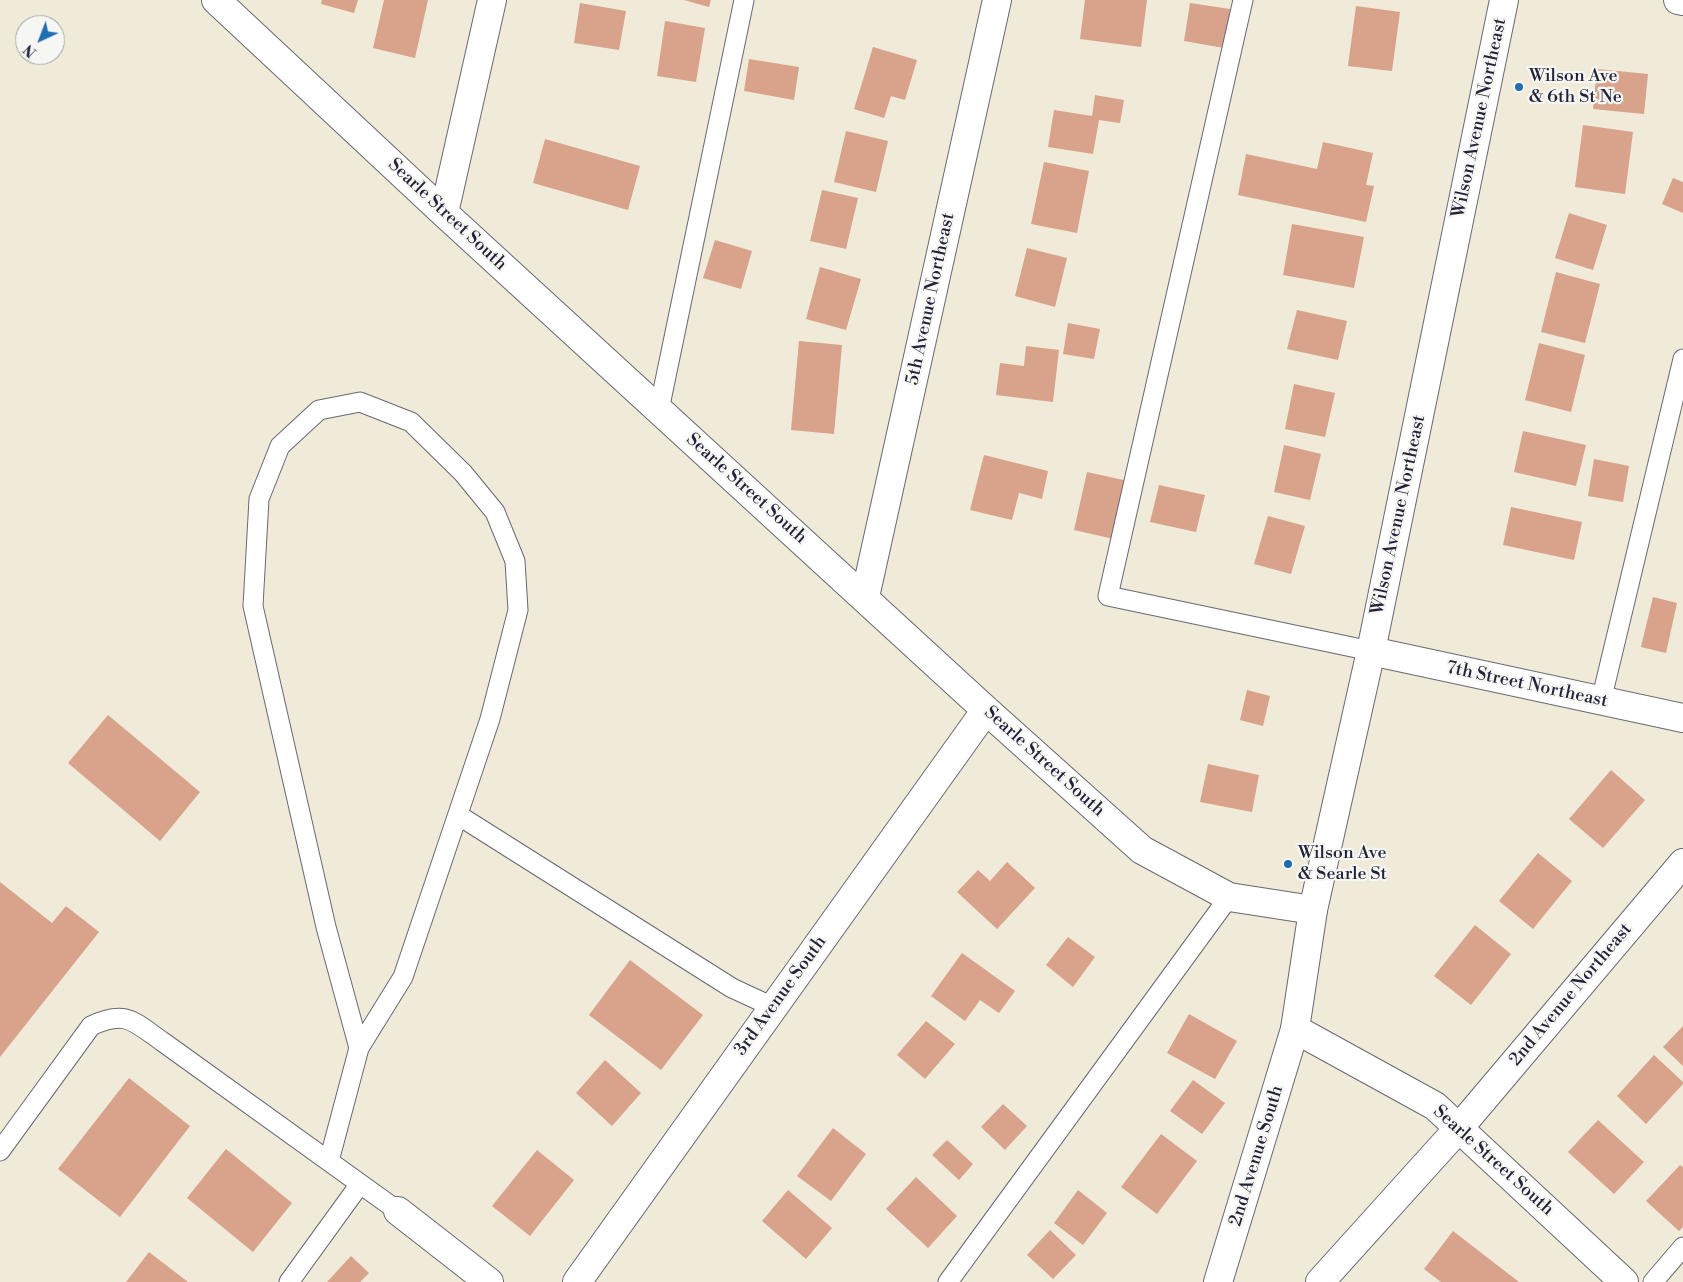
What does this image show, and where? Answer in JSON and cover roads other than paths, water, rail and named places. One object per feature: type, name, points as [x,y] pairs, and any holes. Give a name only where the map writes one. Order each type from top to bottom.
[{"type":"street","name":"Searle Street South","points":[[216,0],[986,710],[1142,850],[1229,897],[1313,910]]},
{"type":"street","points":[[444,212],[492,0]]},
{"type":"street","name":"5th Avenue Northeast","points":[[865,597],[997,0]]},
{"type":"street","name":"Wilson Avenue Northeast","points":[[1295,1029],[1313,910],[1371,651],[1504,0]]},
{"type":"street","points":[[1678,0],[1683,1]]},
{"type":"street","name":"7th Street Northeast","points":[[1371,651],[1683,718]]},
{"type":"street","name":"3rd Avenue South","points":[[577,1282],[986,710]]},
{"type":"street","name":"2nd Avenue Northeast","points":[[1460,1128],[1683,863]]},
{"type":"street","name":"Searle Street South","points":[[1295,1029],[1435,1106],[1624,1282]]},
{"type":"street","name":"2nd Avenue South","points":[[1218,1282],[1295,1029]]},
{"type":"street","points":[[1320,1282],[1460,1128]]},
{"type":"street","points":[[398,1211],[489,1282]]},
{"type":"lane","points":[[660,410],[744,0]]},
{"type":"lane","points":[[1242,0],[1108,596],[1371,651]]},
{"type":"lane","points":[[1601,701],[1683,359]]},
{"type":"lane","points":[[329,1161],[359,1048],[403,977],[490,719],[518,610],[515,561],[495,512],[463,473],[411,422],[360,402],[319,410],[280,446],[259,500],[253,606],[326,927],[359,1048]]},
{"type":"lane","points":[[458,815],[732,988],[773,1007]]},
{"type":"lane","points":[[948,1282],[1229,897]]},
{"type":"lane","points":[[0,1151],[91,1026],[108,1018],[128,1018],[398,1211]]},
{"type":"lane","points":[[289,1282],[360,1184]]},
{"type":"lane","points":[[1654,1282],[1683,1247]]},
{"type":"place","name":"Wilson Ave & 6th St Ne","points":[[1519,87]]},
{"type":"place","name":"Wilson Ave & Searle St","points":[[1288,864]]}]
